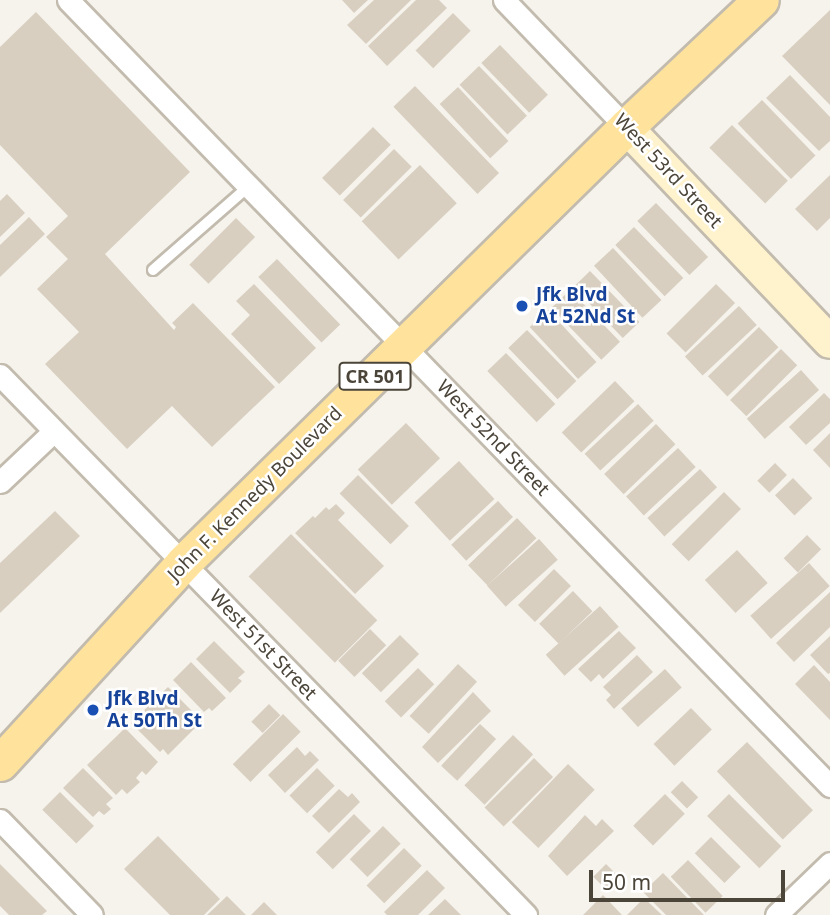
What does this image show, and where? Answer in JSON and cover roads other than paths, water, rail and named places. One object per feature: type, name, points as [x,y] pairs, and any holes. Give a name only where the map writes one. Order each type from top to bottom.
[{"type":"main road","name":"John F. Kennedy Boulevard","points":[[0,763],[183,564],[405,348],[626,127],[761,0]]},
{"type":"street","name":"West 52nd Street","points":[[68,0],[830,786]]},
{"type":"street","name":"West 53rd Street","points":[[504,0],[830,342]]},
{"type":"street","name":"West 51st Street","points":[[0,375],[526,915]]},
{"type":"street","points":[[0,482],[54,431]]},
{"type":"street","points":[[0,820],[92,915]]},
{"type":"street","points":[[776,915],[830,863]]},
{"type":"lane","points":[[153,270],[248,186]]},
{"type":"place","name":"Jfk Blvd At 52Nd St","points":[[522,306]]},
{"type":"place","name":"Jfk Blvd At 50Th St","points":[[93,710]]}]
